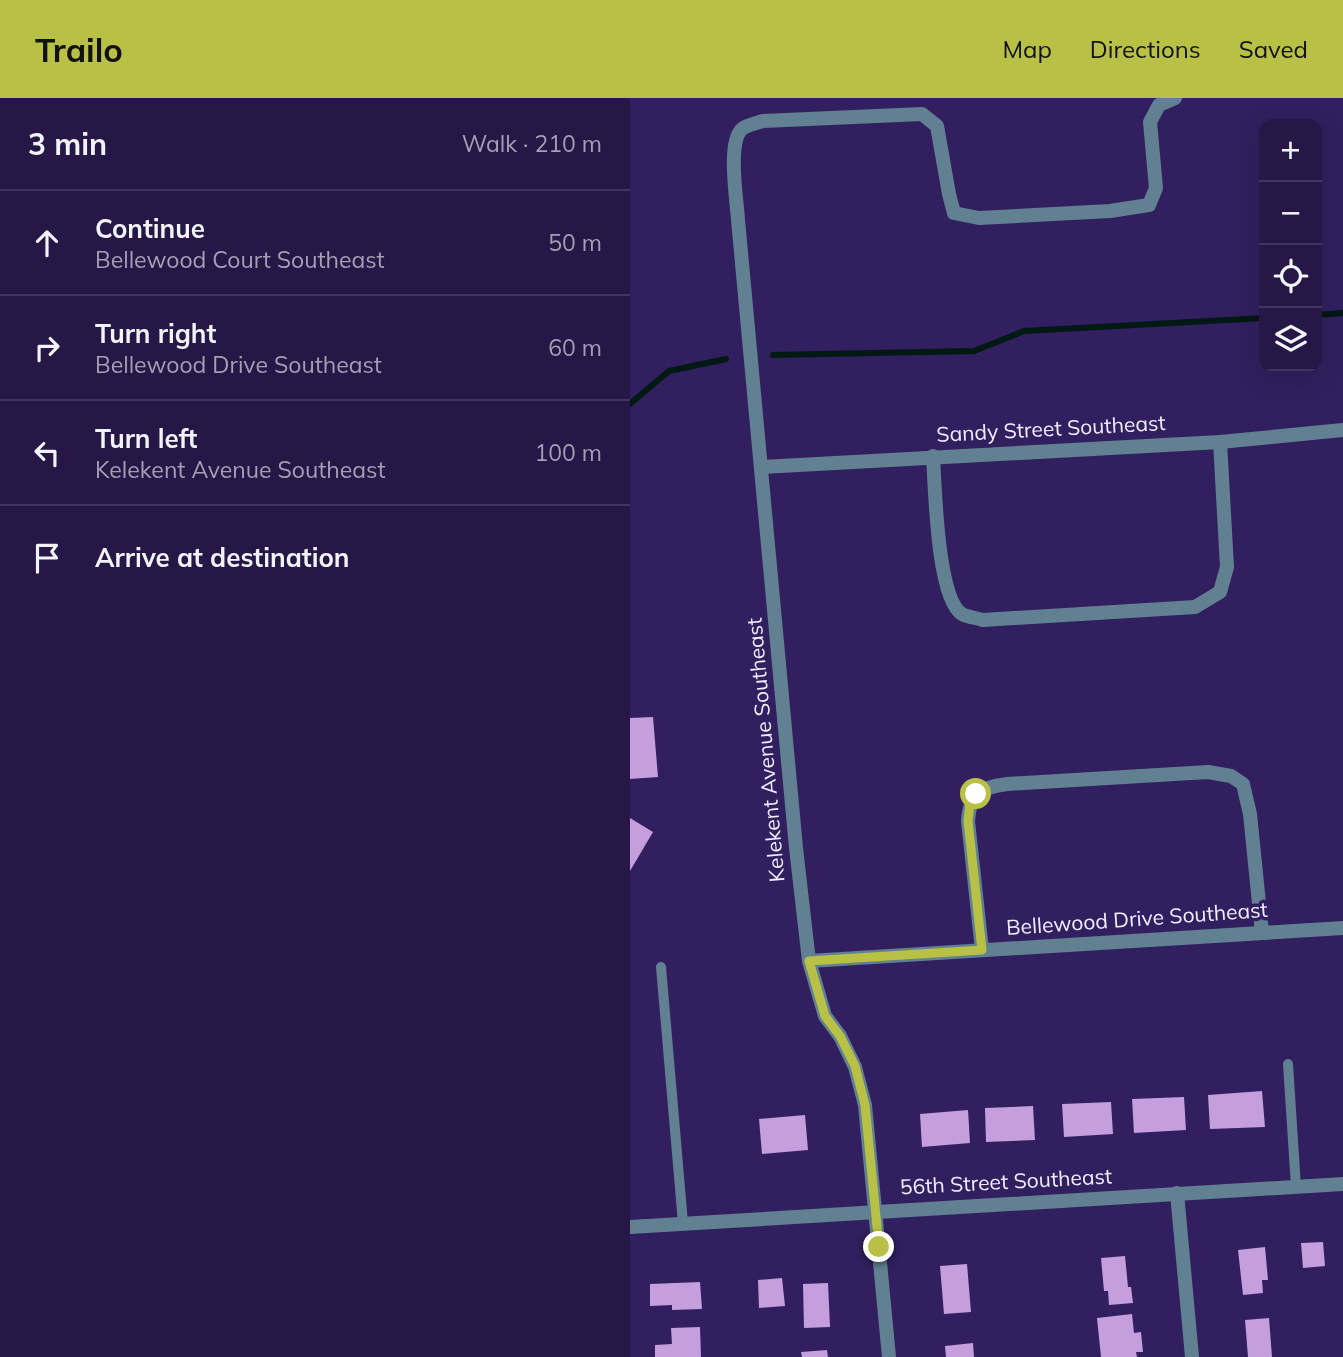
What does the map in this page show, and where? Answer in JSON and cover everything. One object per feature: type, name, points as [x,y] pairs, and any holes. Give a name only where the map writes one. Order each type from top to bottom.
[{"type":"street","name":"Kelekent Avenue Southeast","points":[[889,1357],[865,1105],[855,1066],[840,1036],[825,1016],[809,961],[796,848],[734,154],[736,140],[742,129],[763,121],[922,114],[937,126],[948,194],[954,213],[979,218],[1110,211],[1149,205],[1156,188],[1150,122],[1159,105],[1175,98]]},
{"type":"street","name":"Sandy Street Southeast","points":[[762,467],[1220,442],[1343,430]]},
{"type":"street","points":[[933,456],[939,547],[951,600],[962,614],[983,620],[1195,607],[1220,592],[1227,567],[1220,442]]},
{"type":"street","points":[[982,950],[968,821],[970,803],[976,794],[991,786],[1020,783],[1208,772],[1231,776],[1243,784],[1250,814],[1262,933]]},
{"type":"street","name":"Bellewood Drive Southeast","points":[[809,961],[1343,928]]},
{"type":"street","name":"56th Street Southeast","points":[[630,1227],[875,1210],[1343,1184]]},
{"type":"street","points":[[1177,1193],[1192,1357]]},
{"type":"lane","points":[[661,967],[682,1223]]},
{"type":"lane","points":[[1288,1064],[1296,1187]]},
{"type":"building","points":[[653,717],[658,777],[630,779],[630,718]]},
{"type":"building","points":[[630,818],[653,832],[630,871]]},
{"type":"building","points":[[1262,1091],[1265,1127],[1210,1129],[1208,1095]]},
{"type":"building","points":[[1184,1097],[1186,1130],[1134,1133],[1132,1099]]},
{"type":"building","points":[[1111,1102],[1113,1134],[1064,1137],[1062,1104]]},
{"type":"building","points":[[1033,1106],[1035,1140],[986,1142],[985,1108]]},
{"type":"building","points":[[968,1110],[970,1143],[922,1147],[920,1114]]},
{"type":"building","points":[[805,1115],[808,1150],[762,1154],[759,1119]]},
{"type":"building","points":[[1323,1242],[1325,1266],[1303,1268],[1301,1243]]},
{"type":"building","points":[[1265,1247],[1268,1280],[1262,1280],[1263,1293],[1243,1295],[1238,1250]]},
{"type":"building","points":[[1125,1256],[1128,1287],[1131,1287],[1133,1303],[1109,1305],[1108,1291],[1104,1291],[1101,1258]]},
{"type":"building","points":[[967,1264],[971,1312],[944,1314],[940,1266]]},
{"type":"building","points":[[782,1278],[785,1306],[759,1308],[758,1280]]},
{"type":"building","points":[[700,1282],[702,1309],[672,1310],[672,1305],[650,1306],[650,1284]]},
{"type":"building","points":[[828,1283],[830,1327],[804,1328],[803,1284]]},
{"type":"building","points":[[1132,1314],[1134,1333],[1141,1332],[1143,1352],[1136,1352],[1137,1357],[1101,1357],[1097,1318]]},
{"type":"building","points":[[1269,1318],[1272,1357],[1248,1357],[1245,1320]]},
{"type":"building","points":[[700,1327],[701,1357],[655,1357],[655,1345],[672,1344],[671,1328]]},
{"type":"building","points":[[973,1343],[974,1357],[946,1357],[945,1346]]},
{"type":"building","points":[[827,1350],[828,1357],[802,1357],[801,1352]]},
{"type":"waterway","points":[[1322,315],[1343,313]]},
{"type":"waterway","points":[[773,355],[974,351],[1024,331],[1259,318]]},
{"type":"waterway","points":[[630,404],[669,371],[726,359]]},
{"type":"route","points":[[879,1247],[865,1105],[855,1066],[840,1036],[825,1016],[809,961],[982,950],[968,821],[970,803],[976,794]]}]
